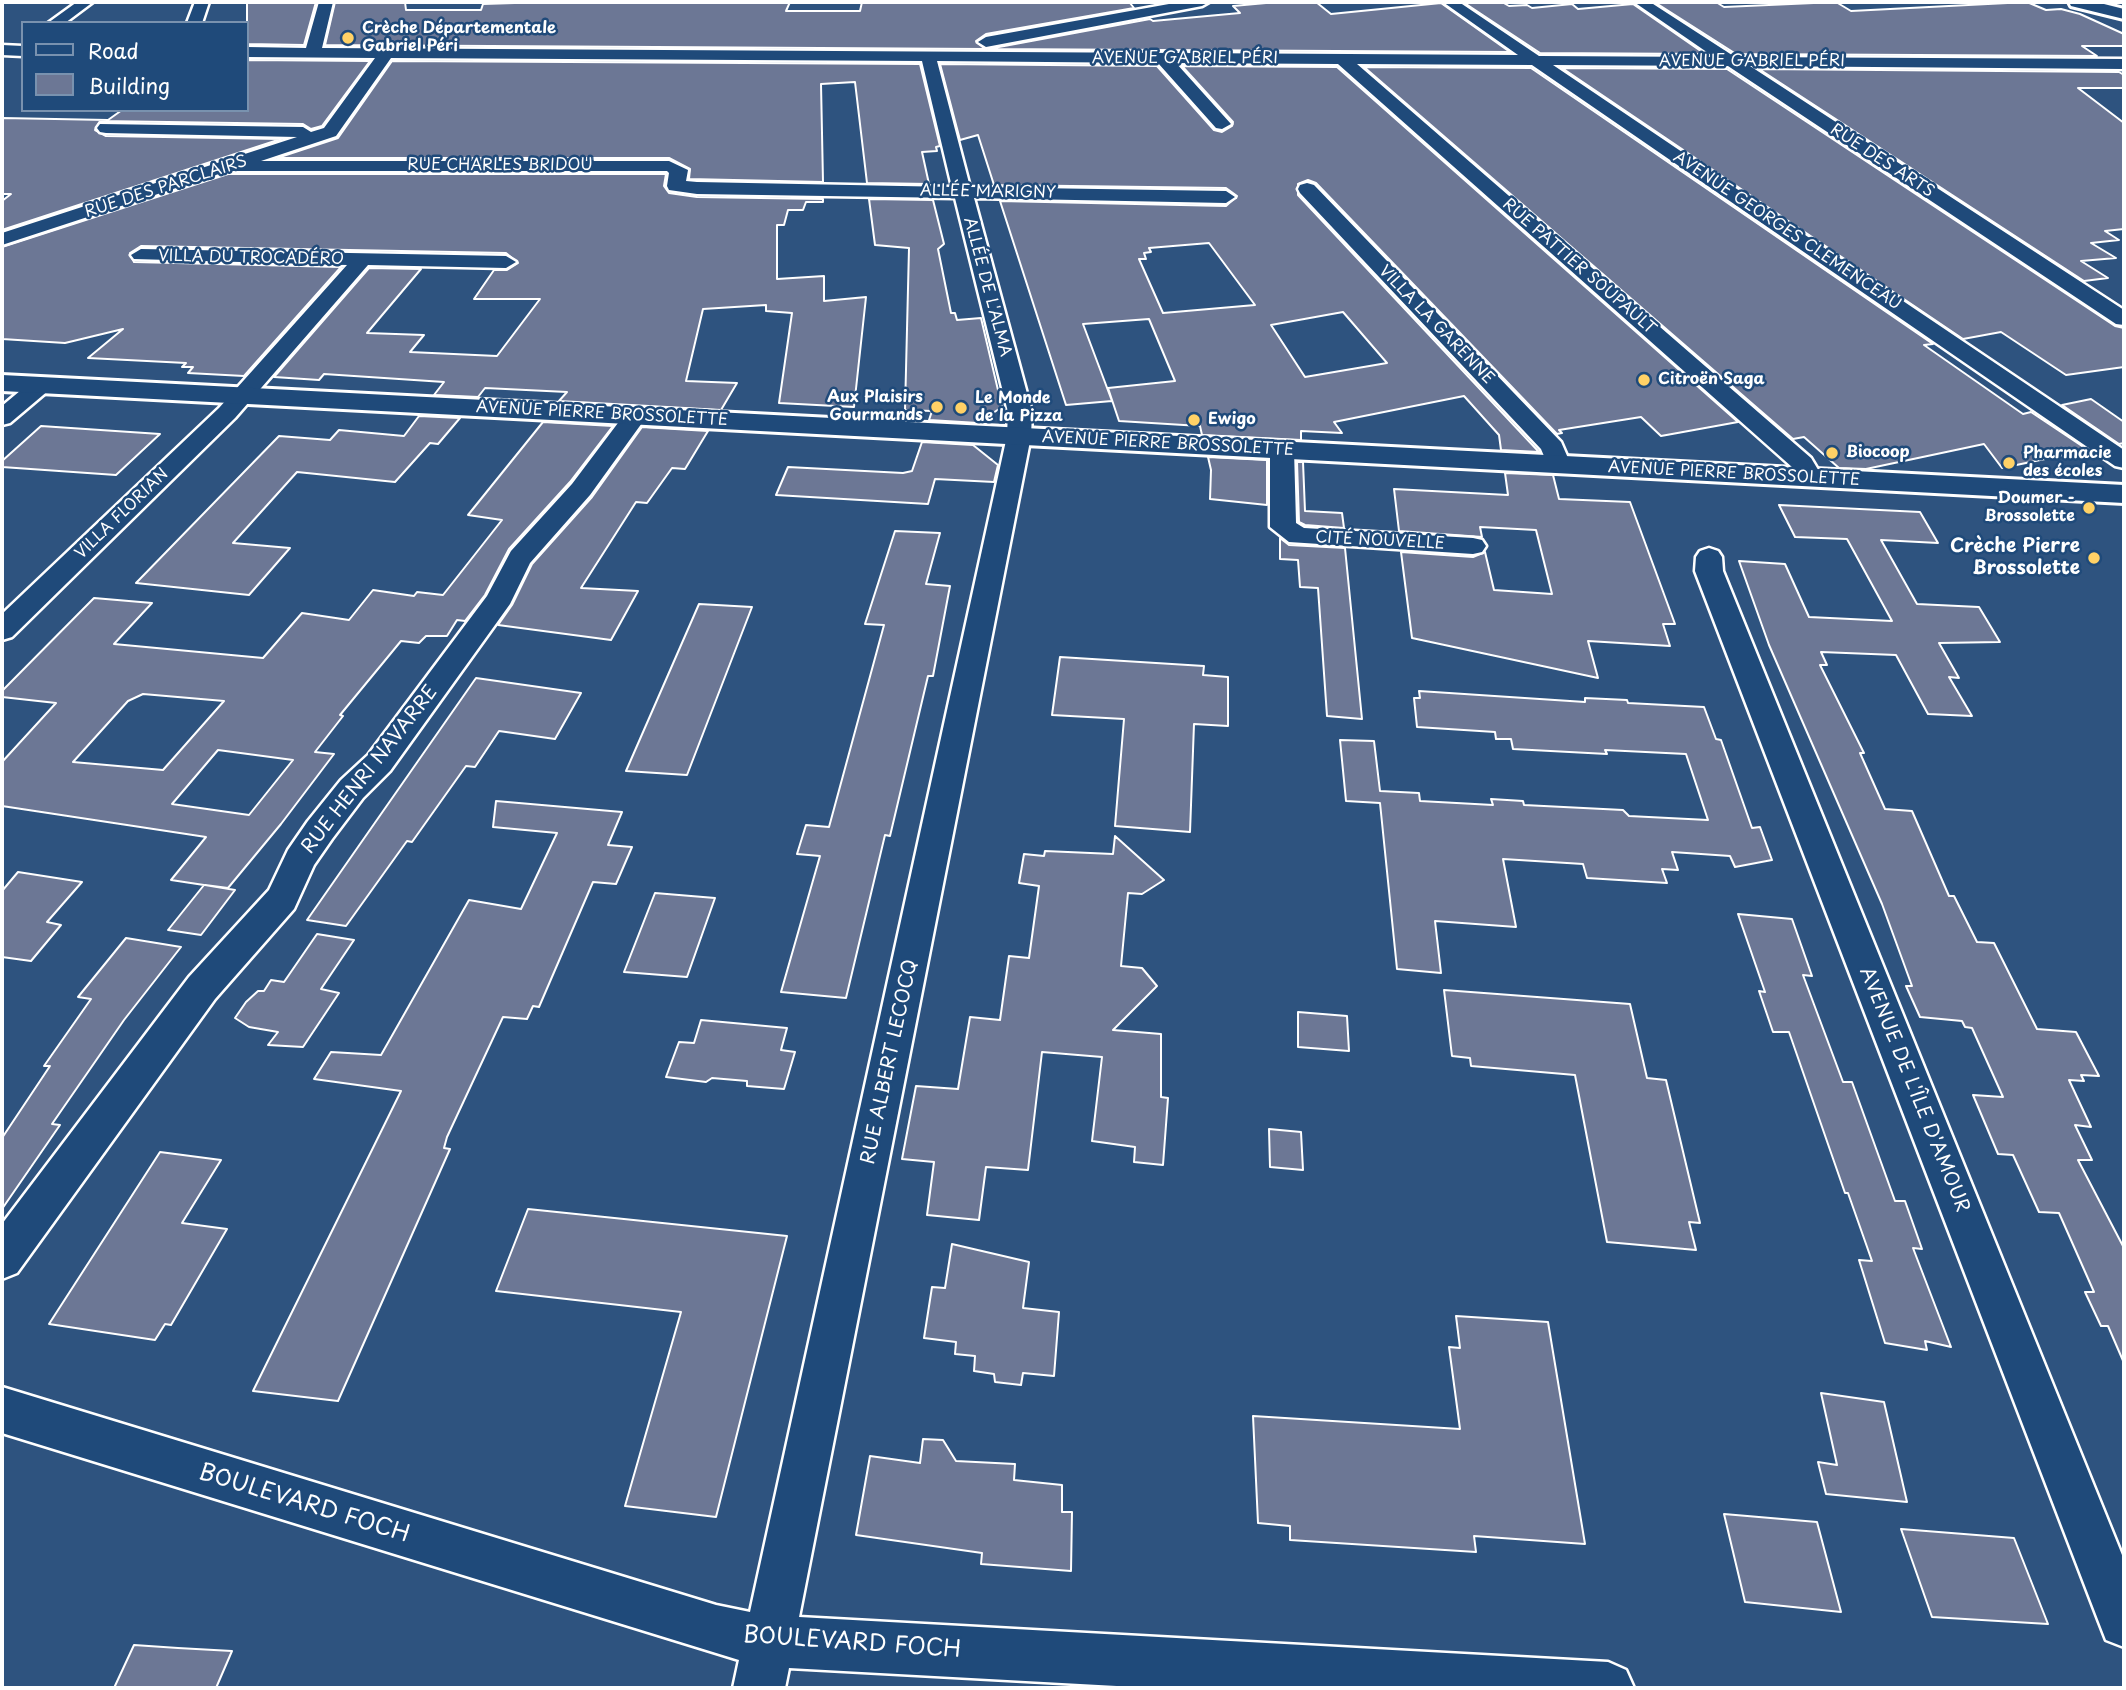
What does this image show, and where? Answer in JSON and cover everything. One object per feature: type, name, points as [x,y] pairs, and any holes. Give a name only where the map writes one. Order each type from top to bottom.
[{"type":"main road","points":[[2077,2],[2124,14]]},
{"type":"main road","name":"AVENUE PIERRE BROSSOLETTE","points":[[2,383],[2124,494]]},
{"type":"street","points":[[58,21],[86,2]]},
{"type":"street","points":[[195,21],[202,2]]},
{"type":"street","points":[[313,51],[326,2]]},
{"type":"street","points":[[930,57],[966,46],[1202,2]]},
{"type":"street","name":"AVENUE GEORGES CLEMENCEAU","points":[[1450,2],[2124,461]]},
{"type":"street","name":"RUE DES ARTS","points":[[1641,2],[2124,319]]},
{"type":"street","name":"AVENUE GABRIEL PÉRI","points":[[248,51],[2124,64]]},
{"type":"street","points":[[330,132],[387,52]]},
{"type":"street","name":"ALLÉE DE L'ALMA","points":[[930,57],[929,64],[1020,412],[1019,436]]},
{"type":"street","points":[[1163,58],[1222,124]]},
{"type":"street","name":"RUE PATTIER SOUPAULT","points":[[1343,60],[1801,463],[1810,478]]},
{"type":"street","name":"RUE DES PARCLAIRS","points":[[106,128],[330,132]]},
{"type":"street","name":"RUE DES PARCLAIRS","points":[[2,239],[330,132]]},
{"type":"street","name":"RUE CHARLES BRIDOU","points":[[229,166],[669,166],[679,170],[676,187],[751,188]]},
{"type":"street","name":"ALLÉE MARIGNY","points":[[751,188],[1226,197]]},
{"type":"street","name":"VILLA LA GARENNE","points":[[1307,189],[1552,447],[1559,465]]},
{"type":"street","points":[[15,215],[77,216]]},
{"type":"street","name":"VILLA DU TROCADÉRO","points":[[141,255],[506,262]]},
{"type":"street","name":"VILLA DU TROCADÉRO","points":[[239,396],[362,260]]},
{"type":"street","points":[[2,418],[41,385]]},
{"type":"street","name":"VILLA FLORIAN","points":[[2,630],[227,413],[239,396]]},
{"type":"street","name":"RUE HENRI NAVARRE","points":[[2,1258],[202,988],[260,927],[282,899],[300,859],[320,830],[352,789],[380,763],[500,598],[508,578],[547,524],[572,500],[635,416]]},
{"type":"street","name":"RUE ALBERT LECOCQ","points":[[763,1665],[1019,436]]},
{"type":"street","name":"CITÉ NOUVELLE","points":[[1282,450],[1283,527],[1298,536],[1473,546]]},
{"type":"street","name":"AVENUE DE L'ÎLE D'AMOUR","points":[[1709,557],[1709,571],[2124,1622]]},
{"type":"street","name":"BOULEVARD FOCH","points":[[2,1410],[716,1630],[763,1665],[1593,1688]]},
{"type":"building","points":[[247,2],[316,2],[304,45],[248,44]]},
{"type":"building","points":[[335,2],[405,2],[406,10],[481,10],[483,4],[546,2],[790,2],[786,11],[860,11],[862,2],[1106,2],[1130,3],[1134,8],[986,34],[976,41],[985,49],[325,45]]},
{"type":"building","points":[[1316,2],[1331,14],[1441,3],[1510,52],[988,49],[1150,19],[1153,21],[1240,13],[1233,6]]},
{"type":"building","points":[[1463,2],[1502,2],[1509,6],[1527,5],[1532,8],[1572,4],[1578,9],[1633,4],[1705,54],[1540,53]]},
{"type":"building","points":[[1716,2],[1724,7],[1836,2],[1851,11],[2027,2],[2046,10],[2061,9],[2080,14],[2124,34],[2124,46],[2082,46],[2097,56],[1736,54],[1656,3]]},
{"type":"building","points":[[248,60],[370,61],[322,126],[311,129],[303,124],[100,121],[95,130],[106,136],[281,139],[2,230],[2,201],[11,194],[2,194],[2,118],[108,120],[119,112],[248,112]]},
{"type":"building","points":[[392,61],[920,64],[940,146],[936,147],[937,151],[922,152],[929,184],[867,183],[855,82],[821,84],[823,182],[689,179],[690,169],[669,158],[277,158],[338,138]]},
{"type":"building","points":[[940,64],[1157,66],[1214,130],[1222,132],[1232,126],[1233,122],[1182,66],[1337,67],[1738,422],[1661,436],[1641,417],[1559,430],[1562,433],[1557,434],[1316,183],[1308,180],[1298,184],[1298,195],[1539,452],[1501,450],[1499,435],[1464,396],[1334,422],[1342,433],[1301,431],[1301,440],[1202,435],[1200,426],[1119,421],[1108,388],[1175,381],[1149,319],[1083,324],[1112,401],[1066,405],[1000,201],[1226,206],[1237,196],[1226,188],[994,185],[978,135],[960,140]],"holes":[[[1209,243],[1255,305],[1163,313],[1139,259],[1146,259],[1144,253],[1151,252],[1149,248]],[[1343,312],[1387,363],[1305,377],[1271,325]]]},
{"type":"building","points":[[1364,67],[1531,68],[1933,344],[1924,345],[2023,414],[2031,412],[2088,450],[2002,468],[1984,444],[1866,469],[1839,468],[1804,437],[1793,439]]},
{"type":"building","points":[[1562,68],[1727,69],[2115,326],[2124,328],[2124,367],[2066,375],[2001,332],[1963,339]]},
{"type":"building","points":[[1759,69],[2119,72],[2124,75],[2124,88],[2078,88],[2124,123],[2124,229],[2105,231],[2119,240],[2091,243],[2116,258],[2081,261],[2108,278],[2084,281]]},
{"type":"building","points":[[228,174],[666,174],[664,186],[669,193],[697,197],[823,199],[823,202],[806,202],[803,210],[788,210],[784,225],[777,225],[777,279],[824,276],[824,301],[866,297],[854,407],[779,403],[792,313],[766,311],[766,305],[703,309],[686,381],[737,383],[721,410],[559,401],[567,392],[485,388],[478,397],[434,395],[444,382],[324,374],[319,380],[274,377],[369,268],[421,269],[367,333],[424,335],[410,352],[497,356],[540,299],[474,299],[494,270],[507,270],[518,263],[506,253],[141,246],[130,253],[134,262],[341,267],[244,376],[188,373],[193,367],[182,367],[186,363],[88,358],[123,329],[65,343],[2,339],[2,247]]},
{"type":"building","points":[[869,199],[933,200],[944,244],[938,249],[951,313],[955,313],[957,320],[981,318],[1002,407],[978,423],[929,420],[932,411],[905,410],[909,248],[875,245]]},
{"type":"building","points":[[2091,399],[2124,422],[2124,443],[2119,444],[2062,405]]},
{"type":"building","points":[[419,416],[460,418],[438,444],[430,443],[395,482],[297,472],[233,543],[290,548],[249,595],[136,583],[279,436],[330,440],[339,430],[404,436]]},
{"type":"building","points":[[543,422],[613,426],[570,482],[509,549],[485,595],[465,621],[457,620],[447,636],[426,636],[419,643],[401,641],[340,715],[343,716],[315,752],[334,754],[281,824],[228,888],[205,885],[235,890],[201,935],[168,930],[204,885],[171,880],[206,837],[2,806],[2,762],[56,703],[2,697],[2,691],[94,598],[152,603],[114,644],[263,658],[302,613],[349,620],[373,590],[414,596],[417,592],[443,595],[502,520],[468,515]],"holes":[[[143,694],[224,701],[163,770],[73,762],[128,701]],[[218,750],[293,760],[249,815],[172,804]]]},
{"type":"building","points":[[41,426],[160,434],[116,475],[2,467],[2,461]]},
{"type":"building","points":[[642,427],[708,431],[685,469],[672,468],[647,503],[636,502],[581,588],[638,591],[611,640],[498,625],[512,605],[532,564],[592,497]]},
{"type":"building","points":[[922,442],[973,445],[998,465],[994,482],[935,479],[928,504],[776,495],[788,467],[903,473],[912,471]]},
{"type":"building","points":[[1208,457],[1267,460],[1267,505],[1210,499],[1211,470]]},
{"type":"building","points":[[1297,462],[1303,462],[1305,511],[1342,513],[1344,528],[1305,525],[1299,522]]},
{"type":"building","points":[[1505,473],[1553,475],[1559,499],[1630,502],[1675,624],[1663,624],[1670,646],[1588,641],[1598,678],[1412,638],[1401,552],[1473,557],[1485,552],[1494,590],[1552,594],[1536,530],[1480,527],[1482,537],[1399,531],[1394,489],[1508,495]]},
{"type":"building","points":[[1779,505],[1920,512],[1938,543],[1881,540],[1917,604],[1979,607],[2000,642],[1939,643],[1959,678],[1949,677],[1972,716],[1928,714],[1896,655],[1821,652],[1827,665],[1820,665],[1864,753],[1860,753],[1885,809],[1912,811],[1949,896],[1954,896],[1977,942],[1994,943],[2037,1029],[2076,1032],[2099,1076],[2081,1075],[2084,1081],[2069,1080],[2091,1127],[2075,1125],[2092,1160],[2078,1160],[2124,1248],[2124,1363],[2108,1326],[2101,1326],[2085,1292],[2094,1292],[2059,1213],[2039,1212],[2013,1155],[1998,1154],[1973,1095],[2003,1097],[1972,1028],[1965,1027],[1962,1021],[1920,1017],[1906,986],[1912,986],[1882,904],[1769,645],[1739,561],[1785,564],[1809,617],[1892,621],[1847,539],[1795,537]]},
{"type":"building","points":[[895,531],[940,533],[926,584],[950,586],[933,676],[928,676],[890,836],[885,835],[846,998],[781,992],[820,856],[797,854],[806,825],[829,827],[884,625],[865,624]]},
{"type":"building","points":[[1280,538],[1289,545],[1345,548],[1362,719],[1327,716],[1318,588],[1300,587],[1298,560],[1280,559]]},
{"type":"building","points":[[699,604],[752,607],[687,775],[626,771]]},
{"type":"building","points":[[1060,657],[1204,666],[1203,675],[1228,677],[1228,726],[1194,724],[1190,832],[1115,826],[1124,719],[1052,715]]},
{"type":"building","points":[[476,678],[581,693],[555,739],[499,731],[475,767],[466,766],[412,842],[407,841],[346,926],[307,920]]},
{"type":"building","points":[[1419,691],[1585,702],[1585,698],[1627,700],[1628,703],[1704,707],[1716,739],[1721,740],[1752,828],[1760,827],[1772,860],[1735,867],[1730,856],[1672,852],[1678,870],[1662,869],[1667,883],[1587,878],[1583,864],[1503,859],[1516,927],[1435,921],[1441,973],[1397,969],[1380,803],[1346,801],[1340,740],[1374,741],[1380,791],[1419,793],[1420,801],[1493,805],[1491,799],[1523,801],[1524,805],[1623,810],[1629,816],[1708,820],[1686,754],[1605,750],[1607,754],[1513,749],[1511,739],[1496,739],[1495,732],[1417,727],[1414,698],[1420,698]]},
{"type":"building","points":[[496,801],[622,812],[608,845],[632,847],[616,884],[593,882],[539,1007],[533,1006],[527,1019],[503,1017],[447,1137],[444,1148],[450,1149],[338,1401],[253,1391],[401,1091],[314,1079],[331,1052],[381,1055],[469,900],[521,909],[557,833],[493,827]]},
{"type":"building","points":[[1115,836],[1164,880],[1142,894],[1128,893],[1121,966],[1142,968],[1157,986],[1113,1030],[1161,1034],[1161,1097],[1168,1098],[1163,1165],[1134,1162],[1135,1147],[1092,1141],[1102,1057],[1042,1052],[1028,1170],[986,1167],[979,1220],[927,1215],[934,1162],[902,1159],[916,1086],[958,1089],[970,1017],[1000,1020],[1009,956],[1029,958],[1039,886],[1019,883],[1024,854],[1044,856],[1045,851],[1113,854]]},
{"type":"building","points":[[18,872],[82,882],[47,922],[61,925],[31,961],[2,957],[2,891]]},
{"type":"building","points":[[655,893],[715,898],[687,977],[624,972]]},
{"type":"building","points":[[1738,914],[1792,919],[1812,976],[1803,975],[1843,1082],[1852,1082],[1895,1201],[1905,1201],[1922,1249],[1913,1248],[1951,1347],[1925,1341],[1927,1350],[1885,1343],[1859,1260],[1872,1261],[1848,1193],[1845,1193],[1789,1032],[1773,1032],[1759,991],[1765,992]]},
{"type":"building","points":[[317,934],[354,940],[321,989],[339,993],[303,1047],[268,1045],[278,1032],[249,1027],[235,1018],[246,1002],[258,991],[264,991],[271,980],[284,982]]},
{"type":"building","points":[[126,938],[181,947],[124,1020],[52,1124],[60,1125],[2,1209],[2,1138],[50,1066],[44,1066],[91,999],[78,997]]},
{"type":"building","points":[[1444,990],[1630,1004],[1647,1078],[1666,1080],[1700,1223],[1689,1222],[1696,1250],[1607,1242],[1575,1075],[1471,1066],[1470,1058],[1452,1056]]},
{"type":"building","points":[[1298,1012],[1347,1016],[1349,1051],[1298,1047]]},
{"type":"building","points":[[701,1020],[787,1028],[781,1050],[795,1052],[784,1089],[747,1086],[747,1081],[712,1078],[706,1082],[666,1077],[679,1042],[694,1043]]},
{"type":"building","points":[[1269,1129],[1301,1132],[1303,1170],[1270,1167]]},
{"type":"building","points":[[160,1152],[221,1160],[182,1223],[227,1229],[171,1325],[165,1324],[155,1340],[49,1324]]},
{"type":"building","points":[[528,1209],[787,1236],[716,1517],[625,1506],[681,1312],[496,1291]]},
{"type":"building","points":[[952,1244],[1029,1262],[1023,1308],[1059,1312],[1054,1376],[1023,1373],[1021,1385],[995,1382],[994,1374],[974,1371],[975,1356],[955,1354],[956,1342],[924,1338],[932,1287],[945,1288]]},
{"type":"building","points":[[1456,1316],[1548,1322],[1585,1544],[1474,1536],[1476,1552],[1290,1540],[1290,1526],[1258,1523],[1253,1416],[1460,1429],[1449,1347],[1460,1348]]},
{"type":"building","points":[[1821,1393],[1884,1402],[1907,1502],[1826,1494],[1818,1462],[1837,1465]]},
{"type":"building","points":[[923,1439],[943,1440],[956,1461],[1015,1464],[1014,1480],[1062,1485],[1062,1512],[1072,1512],[1071,1571],[981,1564],[982,1553],[856,1535],[870,1456],[920,1463]]},
{"type":"building","points":[[1724,1514],[1817,1522],[1841,1612],[1745,1602]]},
{"type":"building","points":[[1901,1529],[2014,1538],[2048,1624],[1932,1617]]},
{"type":"building","points":[[134,1645],[232,1651],[216,1688],[114,1688]]},
{"type":"place","name":"Crèche Départementale Gabriel Péri","points":[[348,38]]},
{"type":"place","name":"Citroën Saga","points":[[1644,380]]},
{"type":"place","name":"Aux Plaisirs Gourmands","points":[[937,407]]},
{"type":"place","name":"Le Monde de la Pizza","points":[[961,408]]},
{"type":"place","name":"Ewigo","points":[[1194,420]]},
{"type":"place","name":"Biocoop","points":[[1832,453]]},
{"type":"place","name":"Pharmacie des écoles","points":[[2009,463]]},
{"type":"place","name":"Doumer - Brossolette","points":[[2089,508]]},
{"type":"place","name":"Crèche Pierre Brossolette","points":[[2094,558]]}]
